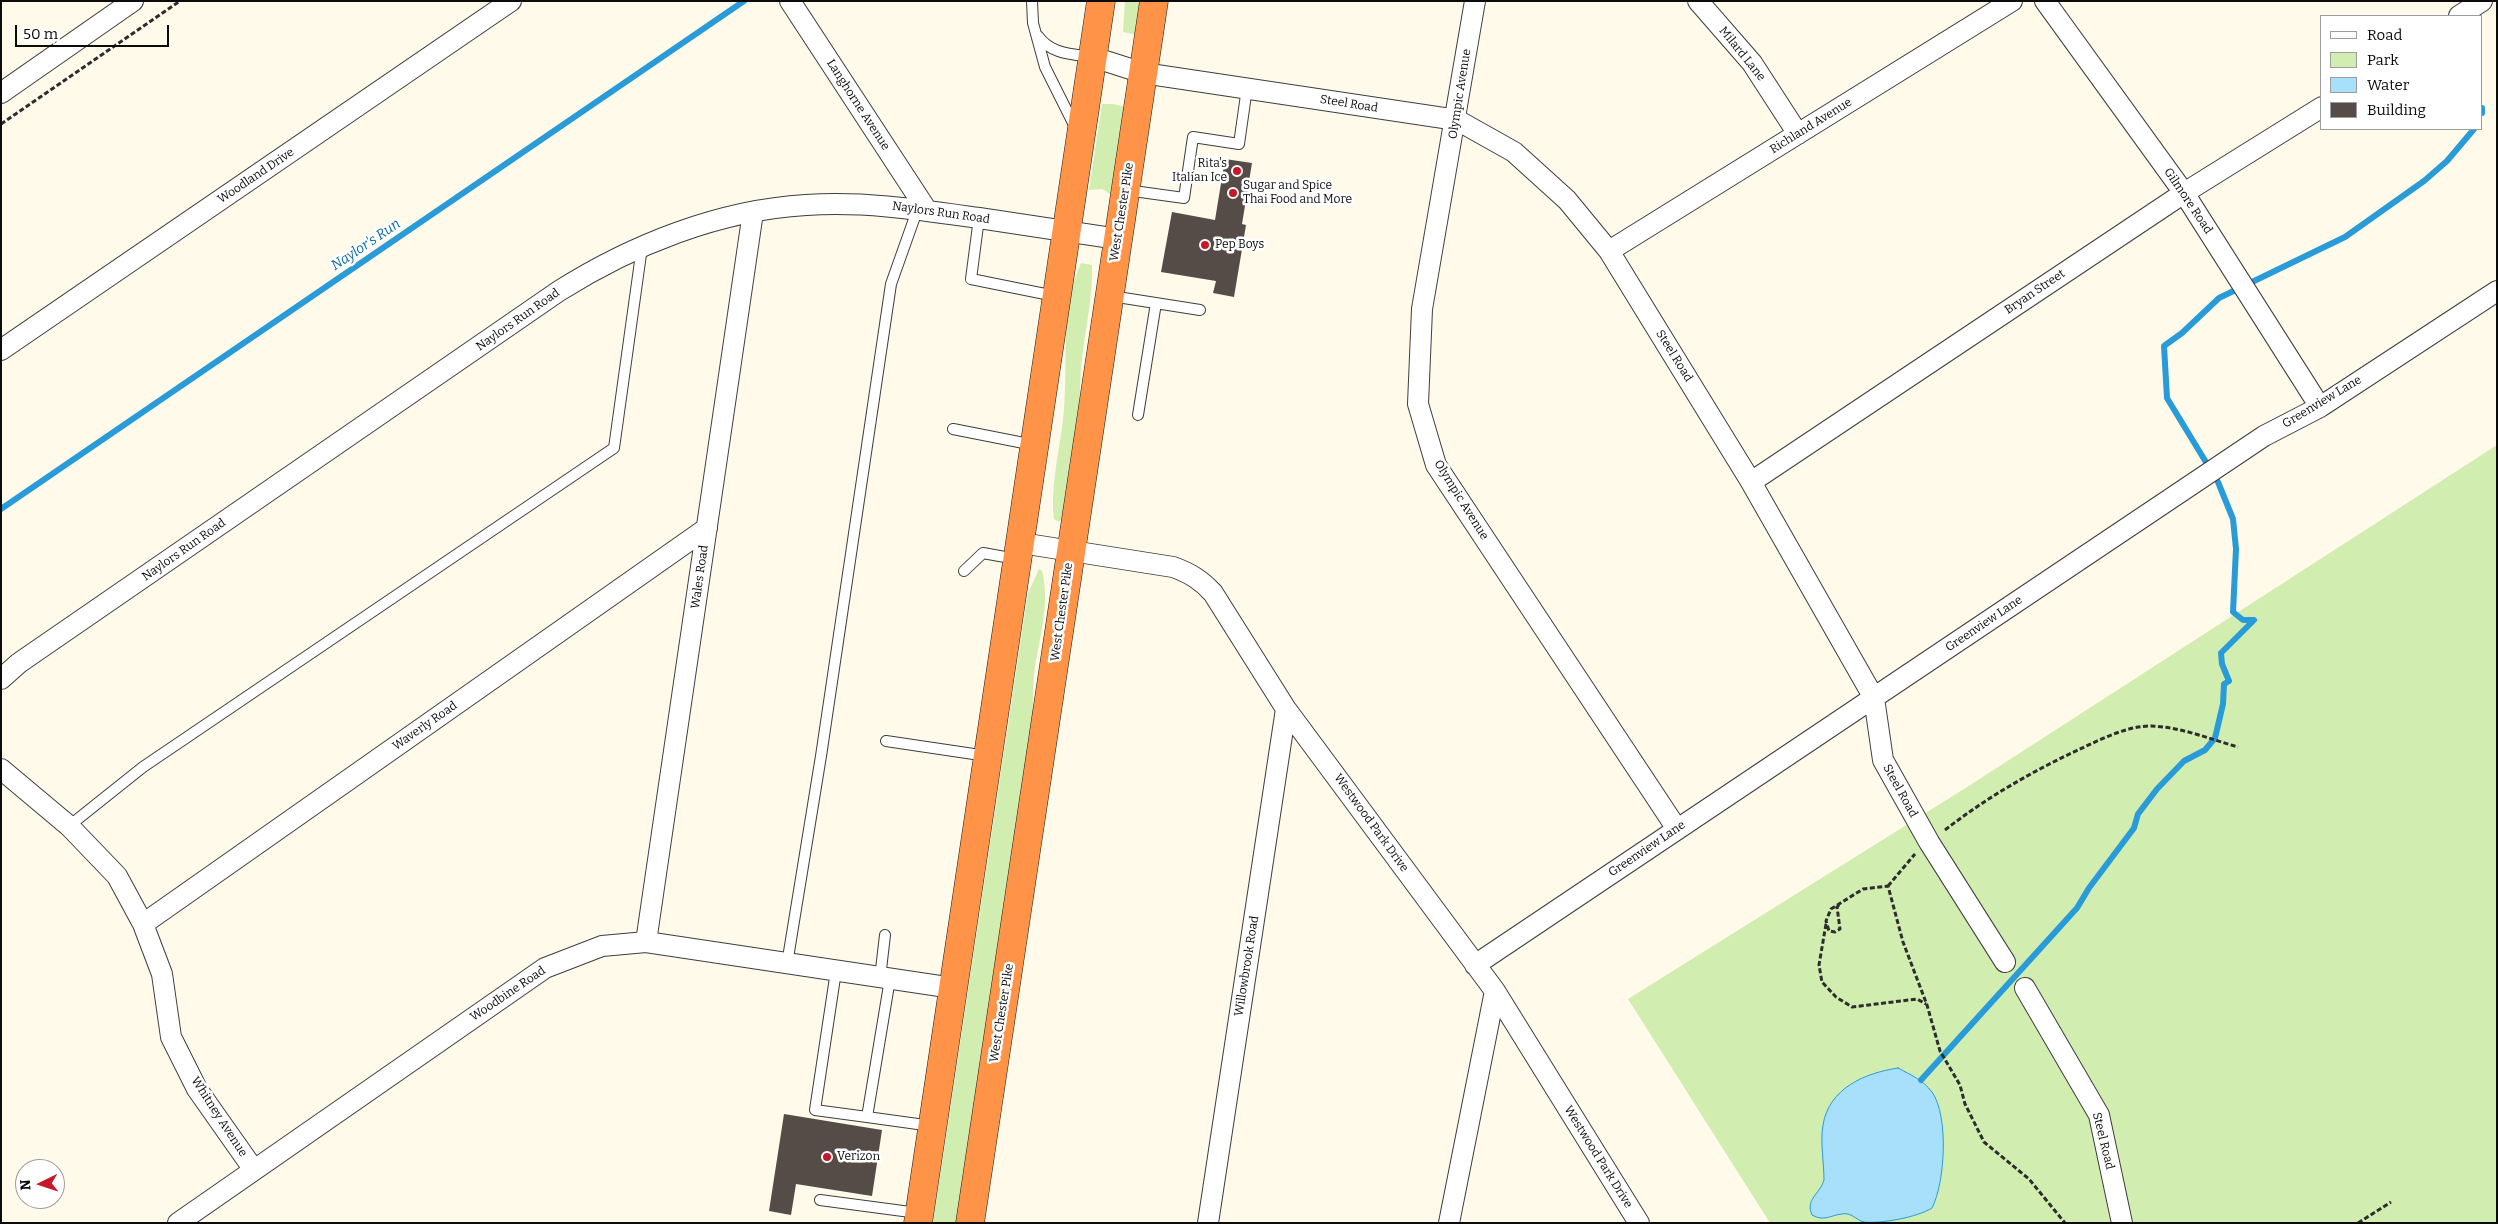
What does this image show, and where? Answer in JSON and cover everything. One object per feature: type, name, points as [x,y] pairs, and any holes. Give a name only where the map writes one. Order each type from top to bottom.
[{"type":"highway","points":[[919,1218],[1101,1]]},
{"type":"highway","name":"West Chester Pike","points":[[970,1223],[1154,1]]},
{"type":"street","points":[[1,93],[133,1]]},
{"type":"street","name":"Woodland Drive","points":[[1,350],[511,1]]},
{"type":"street","name":"Langhorne Avenue","points":[[790,1],[922,208]]},
{"type":"street","name":"Olympic Avenue","points":[[1476,1],[1457,120],[1422,309],[1418,404],[1436,466],[1677,829]]},
{"type":"street","name":"Milard Lane","points":[[1698,1],[1752,63],[1798,134]]},
{"type":"street","name":"Richland Avenue","points":[[1609,251],[2012,1]]},
{"type":"street","name":"Gilmore Road","points":[[2045,1],[2184,193],[2320,406]]},
{"type":"street","points":[[2461,15],[2482,1]]},
{"type":"street","name":"Steel Road","points":[[1093,57],[1143,73],[1457,120],[1514,152],[1566,200],[1609,251],[1751,482],[1874,698],[1883,760],[1929,842],[2005,962]]},
{"type":"street","name":"Bryan Street","points":[[1751,482],[2184,193],[2320,108]]},
{"type":"street","name":"Naylors Run Road","points":[[1,679],[19,664],[559,291],[599,266],[642,247],[701,225],[753,212],[806,205],[922,208],[1118,239]]},
{"type":"street","name":"Wales Road","points":[[646,942],[753,212]]},
{"type":"street","name":"Greenview Lane","points":[[1475,965],[2264,436],[2320,406],[2497,291]]},
{"type":"street","name":"Waverly Road","points":[[143,924],[707,528]]},
{"type":"street","name":"Westwood Park Drive","points":[[1019,551],[1071,551],[1173,568],[1188,572],[1202,581],[1213,593],[1286,709],[1495,991],[1639,1223]]},
{"type":"street","name":"Willowbrook Road","points":[[1208,1223],[1286,709]]},
{"type":"street","name":"Whitney Avenue","points":[[1,769],[69,826],[117,876],[143,924],[162,974],[171,1036],[197,1089],[254,1170]]},
{"type":"street","name":"Woodbine Road","points":[[178,1223],[545,968],[602,946],[646,942],[954,988]]},
{"type":"street","name":"Steel Road","points":[[2025,988],[2099,1116],[2122,1223]]},
{"type":"street","points":[[1449,1223],[1495,991]]},
{"type":"lane","points":[[1032,1],[1032,23],[1038,36],[1045,67],[1081,139]]},
{"type":"lane","points":[[1038,36],[1044,44],[1054,50],[1093,57]]},
{"type":"lane","points":[[1125,190],[1184,198],[1193,137],[1239,144],[1248,88]]},
{"type":"lane","points":[[787,964],[823,746],[891,284],[922,208]]},
{"type":"lane","points":[[979,218],[971,279],[1058,296]]},
{"type":"lane","points":[[69,826],[143,767],[614,448],[642,247]]},
{"type":"lane","points":[[1110,296],[1200,310]]},
{"type":"lane","points":[[1138,415],[1156,303]]},
{"type":"lane","points":[[952,429],[1035,445]]},
{"type":"lane","points":[[964,571],[983,553],[1019,551]]},
{"type":"lane","points":[[886,741],[988,756]]},
{"type":"lane","points":[[867,1117],[885,978],[885,936]]},
{"type":"lane","points":[[836,971],[815,1110],[933,1126]]},
{"type":"lane","points":[[820,1200],[919,1218]]},
{"type":"path","points":[[1,124],[180,1]]},
{"type":"path","points":[[1926,1005],[1917,999],[1852,1007],[1836,997],[1822,982],[1819,965],[1826,921],[1831,909],[1863,889],[1888,886],[1915,854],[1968,812],[2038,768],[2105,738],[2139,727],[2180,730],[2238,747]]},
{"type":"path","points":[[1888,886],[1903,942],[1926,1005],[1940,1051],[1960,1085],[1965,1104],[1984,1142],[2029,1179],[2065,1223]]},
{"type":"path","points":[[1826,921],[1829,931],[1835,932],[1840,929],[1837,907],[1840,905]]},
{"type":"path","points":[[2358,1223],[2391,1202]]},
{"type":"green space","points":[[1125,1],[1145,1],[1138,35],[1123,32]]},
{"type":"green space","points":[[1102,104],[1113,104],[1129,108],[1115,197],[1102,189],[1089,190]]},
{"type":"green space","points":[[1081,263],[1092,265],[1091,291],[1081,368],[1077,450],[1071,496],[1066,512],[1059,522],[1054,519],[1053,492],[1063,424],[1067,317],[1074,280]]},
{"type":"green space","points":[[2497,445],[2497,1223],[1770,1223],[1628,999],[1964,789]]},
{"type":"green space","points":[[1039,569],[1042,571],[1045,597],[1043,623],[1034,675],[1033,748],[961,1223],[933,1223],[1028,593]]},
{"type":"water","points":[[1898,1068],[1925,1084],[1932,1092],[1941,1117],[1943,1133],[1942,1167],[1940,1183],[1932,1208],[1909,1217],[1880,1222],[1864,1222],[1845,1214],[1824,1218],[1812,1215],[1810,1205],[1824,1180],[1823,1125],[1833,1101],[1850,1084],[1861,1078]]},
{"type":"building","name":"Pep Boys","points":[[1225,159],[1252,163],[1242,224],[1246,225],[1234,297],[1213,293],[1216,281],[1161,272],[1172,212],[1215,220]]},
{"type":"building","name":"Verizon","points":[[784,1114],[882,1130],[872,1196],[796,1184],[791,1215],[769,1211]]},
{"type":"waterway","name":"Naylor's Run","points":[[1,509],[744,1]]},
{"type":"waterway","points":[[1921,1080],[2077,908],[2089,888],[2134,828],[2138,814],[2157,789],[2184,761],[2205,750],[2215,738],[2223,704],[2224,684],[2229,681],[2222,664],[2221,653],[2254,620],[2243,620],[2233,612],[2236,549],[2233,519],[2218,482],[2167,398],[2164,346],[2182,333],[2219,298],[2345,237],[2424,181],[2447,161],[2473,130]]},
{"type":"place","name":"Rita's Italian Ice","points":[[1237,171]]},
{"type":"place","name":"Sugar and Spice Thai Food and More","points":[[1233,193]]},
{"type":"place","name":"Pep Boys","points":[[1205,245]]},
{"type":"place","name":"Verizon","points":[[827,1157]]}]
